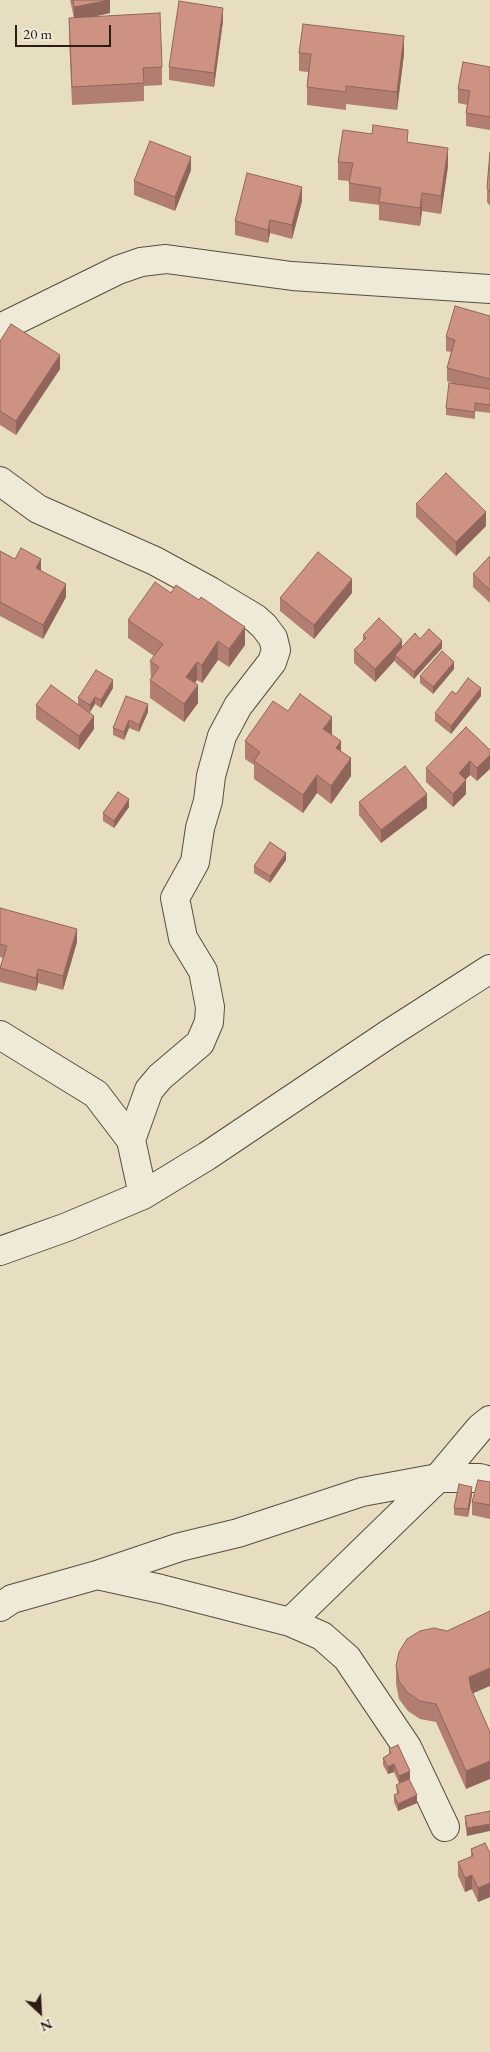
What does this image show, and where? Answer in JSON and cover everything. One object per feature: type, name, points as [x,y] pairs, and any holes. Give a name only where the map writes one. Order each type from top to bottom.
[{"type":"street","points":[[0,328],[118,270],[141,262],[166,259],[292,276],[490,289]]},
{"type":"street","points":[[0,481],[38,509],[155,561],[255,618],[273,638],[276,650],[272,662],[238,706],[222,736],[211,776],[208,801],[200,828],[195,862],[175,898],[183,938],[204,972],[210,1007],[209,1022],[200,1043],[160,1076],[149,1090],[131,1140]]},
{"type":"street","points":[[0,1251],[67,1227],[143,1195],[207,1156],[387,1035],[490,969]]},
{"type":"street","points":[[0,1035],[96,1094],[131,1140],[143,1195]]},
{"type":"street","points":[[290,1622],[438,1478],[480,1428],[490,1420]]},
{"type":"street","points":[[4,1602],[97,1575],[180,1547],[238,1533],[362,1492],[438,1478],[480,1478],[490,1481]]},
{"type":"street","points":[[97,1575],[161,1589],[290,1622],[322,1636],[347,1658],[406,1747],[445,1827]]},
{"type":"building","points":[[73,0],[110,0],[74,7]]},
{"type":"building","points":[[179,1],[223,8],[214,73],[169,67]]},
{"type":"building","points":[[160,13],[162,67],[143,68],[144,83],[72,87],[69,18]]},
{"type":"building","points":[[303,24],[404,36],[397,92],[346,86],[346,92],[307,87],[311,54],[299,53]]},
{"type":"building","points":[[463,62],[490,67],[490,117],[466,113],[470,91],[458,89]]},
{"type":"building","points":[[373,125],[408,130],[407,142],[448,148],[441,196],[422,193],[420,208],[379,202],[381,188],[349,183],[353,163],[338,162],[343,130],[372,134]]},
{"type":"building","points":[[150,141],[191,157],[175,197],[134,181]]},
{"type":"building","points":[[490,152],[490,192],[487,188]]},
{"type":"building","points":[[247,173],[302,187],[292,225],[270,220],[268,230],[235,221]]},
{"type":"building","points":[[455,306],[490,316],[490,379],[447,368],[455,340],[446,337]]},
{"type":"building","points":[[11,324],[60,355],[16,421],[0,411],[0,341]]},
{"type":"building","points":[[449,383],[490,389],[490,405],[475,403],[475,412],[446,408]]},
{"type":"building","points":[[446,473],[486,512],[456,542],[416,504]]},
{"type":"building","points":[[21,548],[41,559],[36,568],[66,584],[43,625],[0,602],[0,551],[15,559]]},
{"type":"building","points":[[318,552],[352,579],[314,625],[280,598]]},
{"type":"building","points":[[490,556],[490,590],[473,574]]},
{"type":"building","points":[[155,582],[171,593],[176,585],[199,600],[201,597],[245,627],[229,649],[218,641],[202,665],[197,662],[186,677],[198,685],[184,704],[150,680],[159,667],[150,661],[163,644],[128,620]]},
{"type":"building","points":[[379,618],[402,640],[375,669],[354,650],[366,638],[363,635]]},
{"type":"building","points":[[429,629],[442,641],[414,672],[395,655],[415,633],[420,639]]},
{"type":"building","points":[[442,651],[454,662],[433,687],[420,676]]},
{"type":"building","points":[[96,670],[113,680],[101,700],[95,697],[90,705],[78,698]]},
{"type":"building","points":[[468,678],[481,688],[451,726],[435,713],[452,691],[456,694]]},
{"type":"building","points":[[51,685],[94,716],[79,736],[36,705]]},
{"type":"building","points":[[300,694],[332,717],[323,729],[341,741],[336,748],[351,758],[331,786],[317,775],[303,795],[254,761],[260,752],[245,741],[273,701],[288,711]]},
{"type":"building","points":[[126,696],[148,704],[139,725],[129,720],[124,732],[113,728]]},
{"type":"building","points":[[466,727],[490,750],[490,755],[477,768],[470,761],[459,773],[466,780],[453,794],[426,768]]},
{"type":"building","points":[[405,766],[427,794],[381,830],[359,802]]},
{"type":"building","points":[[118,792],[129,799],[114,821],[103,813]]},
{"type":"building","points":[[270,842],[286,853],[270,876],[254,866]]},
{"type":"building","points":[[0,908],[77,929],[63,976],[38,969],[36,978],[0,968],[7,946],[0,944]]},
{"type":"building","points":[[478,1480],[490,1482],[490,1505],[472,1502]]},
{"type":"building","points":[[459,1484],[472,1487],[468,1509],[454,1508]]},
{"type":"building","points":[[490,1611],[490,1668],[469,1677],[471,1689],[490,1732],[490,1761],[466,1771],[436,1704],[420,1701],[408,1693],[399,1681],[396,1666],[399,1652],[407,1639],[420,1631],[434,1628],[447,1631]]},
{"type":"building","points":[[398,1745],[410,1771],[399,1776],[394,1764],[388,1767],[383,1758],[391,1753],[389,1749]]},
{"type":"building","points":[[409,1779],[417,1795],[398,1804],[394,1795],[399,1793],[396,1785]]},
{"type":"building","points":[[490,1811],[490,1824],[467,1828],[465,1816]]},
{"type":"building","points":[[485,1843],[490,1853],[490,1883],[478,1888],[472,1875],[465,1878],[458,1862],[473,1856],[471,1849]]}]
